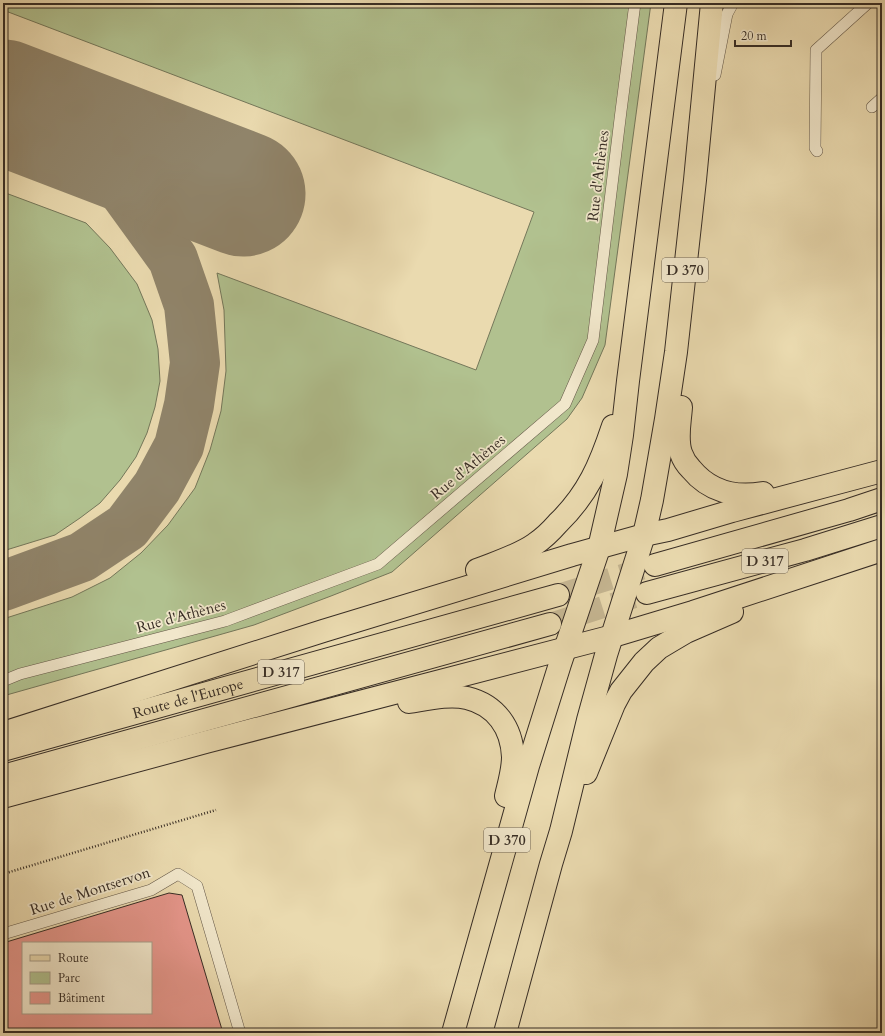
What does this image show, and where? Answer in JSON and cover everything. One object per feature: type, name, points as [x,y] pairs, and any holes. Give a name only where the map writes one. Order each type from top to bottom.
[{"type":"main road","name":"D 370","points":[[454,1029],[526,774],[565,648],[599,548],[616,474],[676,3]]},
{"type":"main road","name":"D 370","points":[[505,1033],[561,831],[588,720],[606,655],[644,535],[652,500],[669,404],[676,352],[712,3]]},
{"type":"main road","points":[[695,177],[679,440],[681,453],[688,466],[704,483],[719,490],[735,494],[755,494],[882,470]]},
{"type":"main road","points":[[324,631],[517,554],[535,544],[545,536],[578,502],[594,476],[604,453],[628,381]]},
{"type":"main road","points":[[3,733],[572,554],[668,530],[882,470]]},
{"type":"main road","name":"D 317","points":[[655,565],[849,510],[882,499]]},
{"type":"main road","name":"D 317","points":[[647,593],[805,550],[882,526]]},
{"type":"main road","points":[[3,797],[206,742],[612,636],[693,612],[878,551]]},
{"type":"main road","points":[[561,831],[591,763],[614,704],[632,676],[659,648],[686,632],[878,551]]},
{"type":"main road","name":"Route de l'Europe","points":[[3,750],[558,595]]},
{"type":"main road","name":"Route de l'Europe","points":[[3,776],[550,624]]},
{"type":"main road","points":[[297,719],[438,698],[455,697],[467,698],[488,707],[506,726],[512,742],[512,770],[454,1029]]},
{"type":"lane","name":"Rue d'Athènes","points":[[3,681],[20,674],[225,621],[378,564],[565,404],[593,340],[635,3]]},
{"type":"lane","points":[[695,177],[727,14],[733,3]]},
{"type":"lane","points":[[817,151],[815,148],[816,50],[868,3]]},
{"type":"lane","points":[[872,107],[882,98]]},
{"type":"lane","name":"Rue de Montservon","points":[[3,934],[151,890],[178,874],[197,886],[240,1033]]},
{"type":"path","points":[[3,874],[216,810]]},
{"type":"green space","points":[[3,3],[651,3],[605,345],[582,398],[567,419],[392,572],[254,625],[3,696],[3,619],[72,597],[110,578],[141,553],[168,525],[195,488],[210,450],[221,411],[226,371],[224,310],[217,273],[476,370],[534,212],[3,10]]},
{"type":"green space","points":[[3,192],[86,223],[110,248],[137,284],[152,320],[158,349],[160,381],[155,407],[147,433],[136,457],[120,480],[100,503],[55,535],[3,551]]},
{"type":"building","points":[[169,893],[182,895],[223,1033],[3,1033],[3,943]]},
{"type":"taxiway","points":[[3,586],[82,557],[127,527],[157,487],[179,446],[189,405],[195,363],[189,305],[173,259],[123,190],[77,142],[29,112]]},
{"type":"runway","points":[[3,102],[243,194]]},
{"type":"tunnel","points":[[558,595],[648,567]]},
{"type":"tunnel","points":[[550,624],[638,596]]}]
